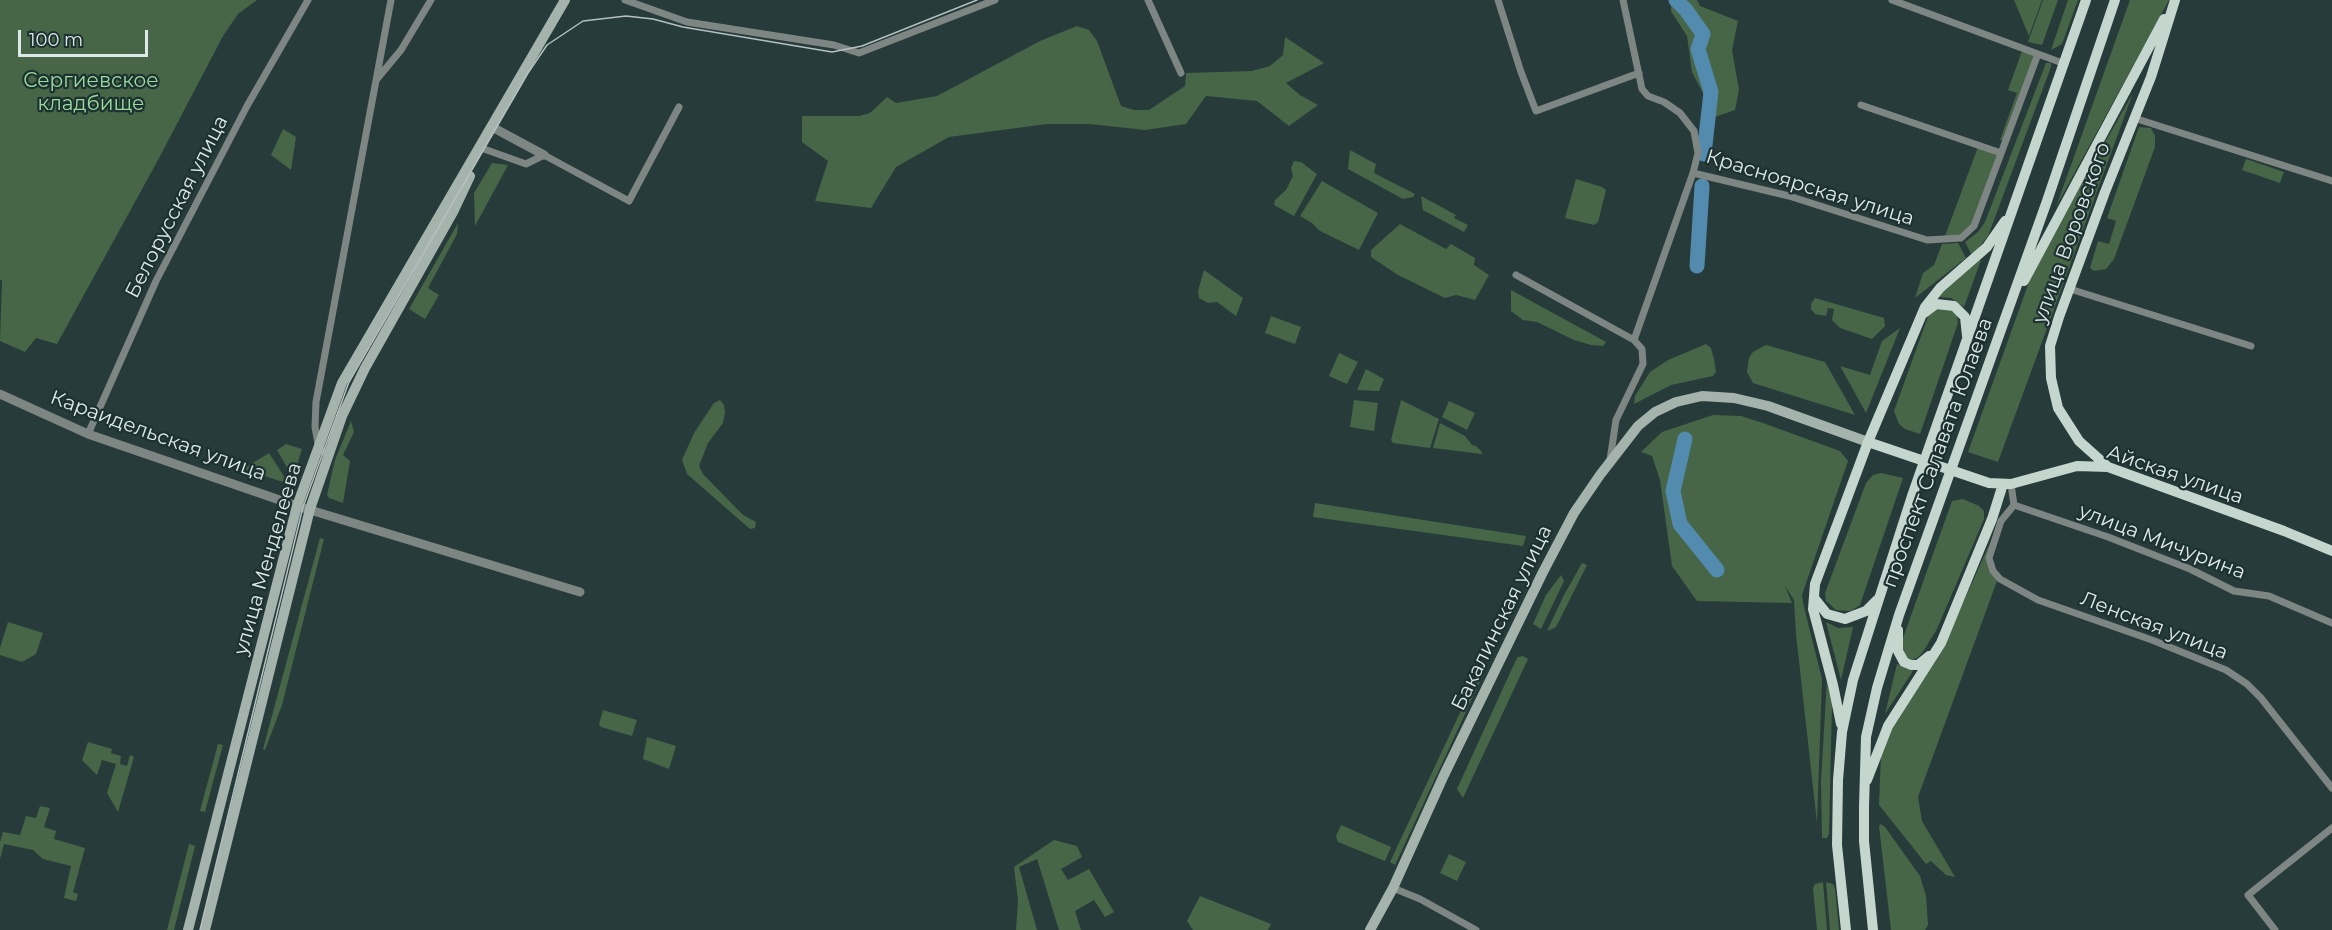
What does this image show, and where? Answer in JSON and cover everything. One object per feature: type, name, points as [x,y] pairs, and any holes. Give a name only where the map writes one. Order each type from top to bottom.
[{"type":"main road","name":"улица Менделеева","points":[[188,930],[297,506],[342,384],[565,0]]},
{"type":"main road","name":"проспект Салавата Юлаева","points":[[1846,930],[1837,845],[1838,780],[1842,732],[1853,680],[1879,597],[2086,0]]},
{"type":"main road","name":"проспект Салавата Юлаева","points":[[1873,930],[1864,841],[1864,789],[1866,736],[1877,688],[1899,615],[2115,0]]},
{"type":"main road","points":[[2003,324],[2174,0]]},
{"type":"main road","name":"улица Воровского","points":[[2108,467],[2079,441],[2058,408],[2051,378],[2050,346],[2105,192],[2151,77],[2174,0]]},
{"type":"main road","name":"улица Менделеева","points":[[205,930],[310,509],[342,416],[365,368],[453,212],[484,149],[492,127]]},
{"type":"main road","points":[[1842,732],[1833,685],[1813,609],[1813,590],[1868,442],[1920,318],[1935,293],[1987,247],[2017,201]]},
{"type":"main road","points":[[1920,318],[1936,304],[1954,306],[1965,317],[1967,341]]},
{"type":"main road","name":"Бакалинская улица","points":[[1370,930],[1393,888],[1444,775],[1574,513],[1610,461],[1638,426],[1655,412],[1676,402],[1702,396],[1734,398],[1768,406],[1868,442]]},
{"type":"main road","points":[[1864,789],[1888,726],[1941,643],[2007,484],[1989,483],[1868,442]]},
{"type":"main road","name":"Айская улица","points":[[2007,484],[2068,468],[2108,467],[2274,527],[2332,551]]},
{"type":"main road","points":[[1813,590],[1818,606],[1827,614],[1838,619],[1866,611],[1879,597]]},
{"type":"main road","points":[[1899,615],[1898,651],[1906,663],[1913,666],[1921,663],[1941,643]]},
{"type":"street","name":"Белорусская улица","points":[[88,434],[156,281],[247,106],[308,0]]},
{"type":"street","points":[[329,454],[319,449],[315,427],[316,402],[338,276],[345,257],[391,0]]},
{"type":"street","points":[[375,81],[401,50],[431,0]]},
{"type":"street","points":[[625,0],[687,22],[834,45],[859,53],[995,0]]},
{"type":"street","points":[[1148,0],[1181,73]]},
{"type":"street","points":[[1498,0],[1536,111],[1639,73]]},
{"type":"street","name":"Красноярская улица","points":[[1623,0],[1645,93],[1680,113],[1694,131],[1698,153],[1693,173],[1789,196],[1927,240],[1961,238],[1974,226],[2001,153]]},
{"type":"street","points":[[1892,0],[2065,64]]},
{"type":"street","points":[[1861,105],[2001,153],[2038,54]]},
{"type":"street","points":[[492,127],[629,201],[679,107]]},
{"type":"street","points":[[2134,118],[2332,181]]},
{"type":"street","points":[[484,149],[526,164],[544,155]]},
{"type":"street","points":[[1634,340],[1693,173]]},
{"type":"street","points":[[1516,275],[1634,340],[1642,349],[1643,364],[1616,420],[1610,461]]},
{"type":"street","points":[[2070,289],[2251,346]]},
{"type":"street","name":"Караидельская улица","points":[[0,394],[88,434],[297,506],[579,592]]},
{"type":"street","points":[[2007,484],[2013,505]]},
{"type":"street","name":"улица Мичурина","points":[[2013,505],[2097,533],[2190,569],[2234,591],[2269,596],[2332,623]]},
{"type":"street","name":"Ленская улица","points":[[2013,505],[2001,521],[1989,558],[1993,572],[2000,579],[2038,600],[2152,640],[2226,670],[2247,684],[2261,698],[2332,789]]},
{"type":"street","points":[[2275,930],[2248,895],[2332,828]]},
{"type":"street","points":[[1393,888],[1476,930]]},
{"type":"green space","name":"Сергиевское кладбище","points":[[0,0],[257,0],[238,14],[223,36],[57,344],[36,338],[25,352],[0,341],[2,280],[0,280]]},
{"type":"green space","points":[[1671,0],[1697,0],[1700,6],[1738,21],[1732,50],[1739,90],[1735,110],[1715,117],[1692,72],[1687,36],[1671,11]]},
{"type":"green space","points":[[2014,0],[2042,0],[2029,36]]},
{"type":"green space","points":[[2043,0],[2058,0],[2042,45],[2028,42]]},
{"type":"green space","points":[[2068,0],[2078,0],[2062,44],[2051,50]]},
{"type":"green space","points":[[2130,0],[2169,0],[2056,207]]},
{"type":"green space","points":[[1077,26],[1089,30],[1097,41],[1121,106],[1134,110],[1149,110],[1185,86],[1186,73],[1252,71],[1270,66],[1283,55],[1285,37],[1324,63],[1286,83],[1300,95],[1318,105],[1289,126],[1257,101],[1206,96],[1186,124],[1145,130],[1090,124],[1047,124],[949,137],[896,167],[871,208],[815,201],[828,161],[802,142],[802,116],[859,116],[870,113],[887,97],[896,103],[937,96],[1040,41]]},
{"type":"green space","points":[[2022,51],[2035,56],[2003,141],[2000,140],[2017,93],[2008,90]]},
{"type":"green space","points":[[2046,63],[2051,63],[2051,67],[1988,236],[1972,256],[1965,242],[1978,232],[1985,222]]},
{"type":"green space","points":[[2133,93],[1998,462],[1968,452],[2034,268]]},
{"type":"green space","points":[[2139,127],[2151,128],[2155,136],[2155,147],[2114,259],[2106,269],[2094,271],[2090,268],[2098,241],[2109,244],[2116,221],[2107,218]]},
{"type":"green space","points":[[283,129],[296,137],[291,170],[271,155]]},
{"type":"green space","points":[[1978,147],[1997,154],[1972,225],[1958,236],[1945,236]]},
{"type":"green space","points":[[1350,150],[1376,164],[1374,173],[1415,194],[1413,197],[1403,199],[1348,169]]},
{"type":"green space","points":[[2246,159],[2284,172],[2280,183],[2242,170]]},
{"type":"green space","points":[[1294,161],[1301,162],[1317,174],[1294,216],[1274,205],[1275,200],[1286,190],[1293,176],[1291,168]]},
{"type":"green space","points":[[492,163],[508,165],[475,226],[474,193]]},
{"type":"green space","points":[[1576,179],[1606,190],[1598,222],[1594,225],[1565,218]]},
{"type":"green space","points":[[1322,181],[1378,213],[1359,250],[1320,231],[1300,216]]},
{"type":"green space","points":[[1421,196],[1456,215],[1454,218],[1468,225],[1464,232],[1423,210]]},
{"type":"green space","points":[[458,223],[457,234],[428,288],[439,295],[425,319],[409,309]]},
{"type":"green space","points":[[1400,224],[1446,249],[1451,244],[1475,258],[1474,265],[1489,275],[1475,300],[1456,295],[1445,298],[1398,275],[1371,257],[1371,250]]},
{"type":"green space","points":[[1958,243],[1966,258],[1915,298],[1923,273],[1934,265],[1942,244]]},
{"type":"green space","points":[[1979,259],[1981,260],[1964,307],[1951,298],[1939,297],[1938,293]]},
{"type":"green space","points":[[1204,270],[1243,298],[1236,316],[1217,302],[1208,303],[1199,298],[1198,291]]},
{"type":"green space","points":[[1511,290],[1606,342],[1603,346],[1591,345],[1574,340],[1537,322],[1523,320],[1511,311]]},
{"type":"green space","points":[[1815,298],[1884,318],[1885,326],[1872,339],[1840,328],[1832,320],[1834,309],[1828,308],[1826,316],[1815,314],[1811,309],[1811,304]]},
{"type":"green space","points":[[1937,307],[1951,309],[1957,315],[1958,323],[1920,434],[1905,429],[1899,424],[1894,411],[1930,311]]},
{"type":"green space","points":[[1271,316],[1301,327],[1295,344],[1265,333]]},
{"type":"green space","points":[[1900,328],[1866,413],[1840,366],[1870,375],[1882,341]]},
{"type":"green space","points":[[1706,344],[1711,348],[1714,359],[1716,372],[1713,376],[1671,385],[1634,404],[1635,396],[1650,372],[1668,360]]},
{"type":"green space","points":[[1766,345],[1825,362],[1855,415],[1753,383],[1747,372],[1749,358],[1753,352]]},
{"type":"green space","points":[[1339,353],[1358,362],[1347,384],[1329,376]]},
{"type":"green space","points":[[1366,369],[1384,379],[1379,391],[1357,390]]},
{"type":"green space","points":[[720,400],[725,412],[723,423],[708,443],[699,466],[703,474],[743,515],[756,522],[755,528],[750,529],[687,474],[682,460],[694,433],[714,403]]},
{"type":"green space","points":[[1354,400],[1378,403],[1374,431],[1350,427]]},
{"type":"green space","points":[[1401,400],[1439,419],[1430,448],[1393,443],[1391,440]]},
{"type":"green space","points":[[1449,401],[1475,413],[1467,430],[1442,417]]},
{"type":"green space","points":[[1713,415],[1741,416],[1763,423],[1840,451],[1848,461],[1802,595],[1822,679],[1817,823],[1794,600],[1785,586],[1792,603],[1697,601],[1672,566],[1660,480],[1652,456],[1641,452],[1662,432]]},
{"type":"green space","points":[[351,421],[354,432],[343,455],[350,461],[343,503],[327,495],[335,460]]},
{"type":"green space","points":[[1440,423],[1465,436],[1482,454],[1433,448]]},
{"type":"green space","points":[[286,444],[302,449],[293,478],[277,450]]},
{"type":"green space","points":[[269,453],[289,484],[243,469]]},
{"type":"green space","points":[[1881,473],[1903,478],[1860,605],[1851,611],[1836,610],[1826,601],[1825,593],[1866,483],[1873,475]]},
{"type":"green space","points":[[1963,499],[1979,506],[1984,511],[1984,519],[1937,629],[1923,652],[1912,660],[1907,658],[1901,649],[1903,638],[1952,501]]},
{"type":"green space","points":[[1315,503],[1526,536],[1523,546],[1313,517]]},
{"type":"green space","points":[[320,538],[324,539],[282,705],[265,750],[263,749]]},
{"type":"green space","points":[[1990,543],[1987,556],[1997,581],[1918,797],[1922,821],[1955,877],[1946,875],[1931,861],[1926,864],[1879,805],[1881,753],[1891,728],[1945,643]]},
{"type":"green space","points":[[1582,563],[1587,565],[1556,627],[1547,631],[1564,595]]},
{"type":"green space","points":[[1561,575],[1564,581],[1541,629],[1533,624],[1546,595]]},
{"type":"green space","points":[[8,622],[43,633],[36,654],[22,662],[0,655]]},
{"type":"green space","points":[[1826,622],[1838,628],[1853,627],[1841,680]]},
{"type":"green space","points":[[1523,656],[1528,659],[1463,798],[1457,789],[1515,662],[1518,657]]},
{"type":"green space","points":[[1897,664],[1913,671],[1885,714]]},
{"type":"green space","points":[[1480,670],[1484,673],[1395,865],[1390,862]]},
{"type":"green space","points":[[1827,679],[1832,702],[1829,834],[1827,838],[1822,838],[1821,781]]},
{"type":"green space","points":[[603,710],[637,720],[632,736],[601,727],[599,724]]},
{"type":"green space","points":[[647,737],[676,746],[669,769],[643,759]]},
{"type":"green space","points":[[88,742],[112,749],[111,753],[121,756],[120,764],[127,766],[130,755],[134,757],[118,812],[107,793],[116,764],[102,760],[97,775],[82,760]]},
{"type":"green space","points":[[218,744],[223,745],[205,812],[200,811]]},
{"type":"green space","points":[[40,806],[50,808],[44,827],[56,831],[54,839],[85,848],[73,892],[78,894],[76,901],[64,898],[71,866],[43,859],[33,850],[4,844],[0,859],[0,842],[3,832],[20,835],[26,816],[36,818]]},
{"type":"green space","points":[[1881,824],[1920,876],[1926,896],[1928,925],[1925,930],[1891,930],[1879,826]]},
{"type":"green space","points":[[1341,825],[1391,847],[1385,861],[1338,842],[1336,836]]},
{"type":"green space","points":[[1054,840],[1077,846],[1082,857],[1061,869],[1068,880],[1089,869],[1114,912],[1105,917],[1094,900],[1075,911],[1081,930],[1059,930],[1037,859],[1019,867],[1037,930],[1016,930],[1018,900],[1014,867]]},
{"type":"green space","points":[[189,844],[195,846],[174,930],[167,930]]},
{"type":"green space","points":[[1449,854],[1466,862],[1457,881],[1440,873]]},
{"type":"green space","points":[[1823,882],[1827,930],[1817,930],[1813,888],[1815,884]]},
{"type":"green space","points":[[1826,882],[1833,884],[1835,888],[1839,930],[1830,930]]},
{"type":"green space","points":[[1200,896],[1271,924],[1268,930],[1193,930],[1187,921]]},
{"type":"waterway","points":[[1676,0],[1703,34],[1698,49],[1711,92],[1704,154]]},
{"type":"waterway","points":[[1697,266],[1702,186]]},
{"type":"waterway","points":[[1685,439],[1673,491],[1680,524],[1717,570]]},
{"type":"tram line","points":[[200,930],[303,507],[349,382],[528,73],[547,45],[583,21],[626,16],[832,52],[862,46],[977,0]]}]
